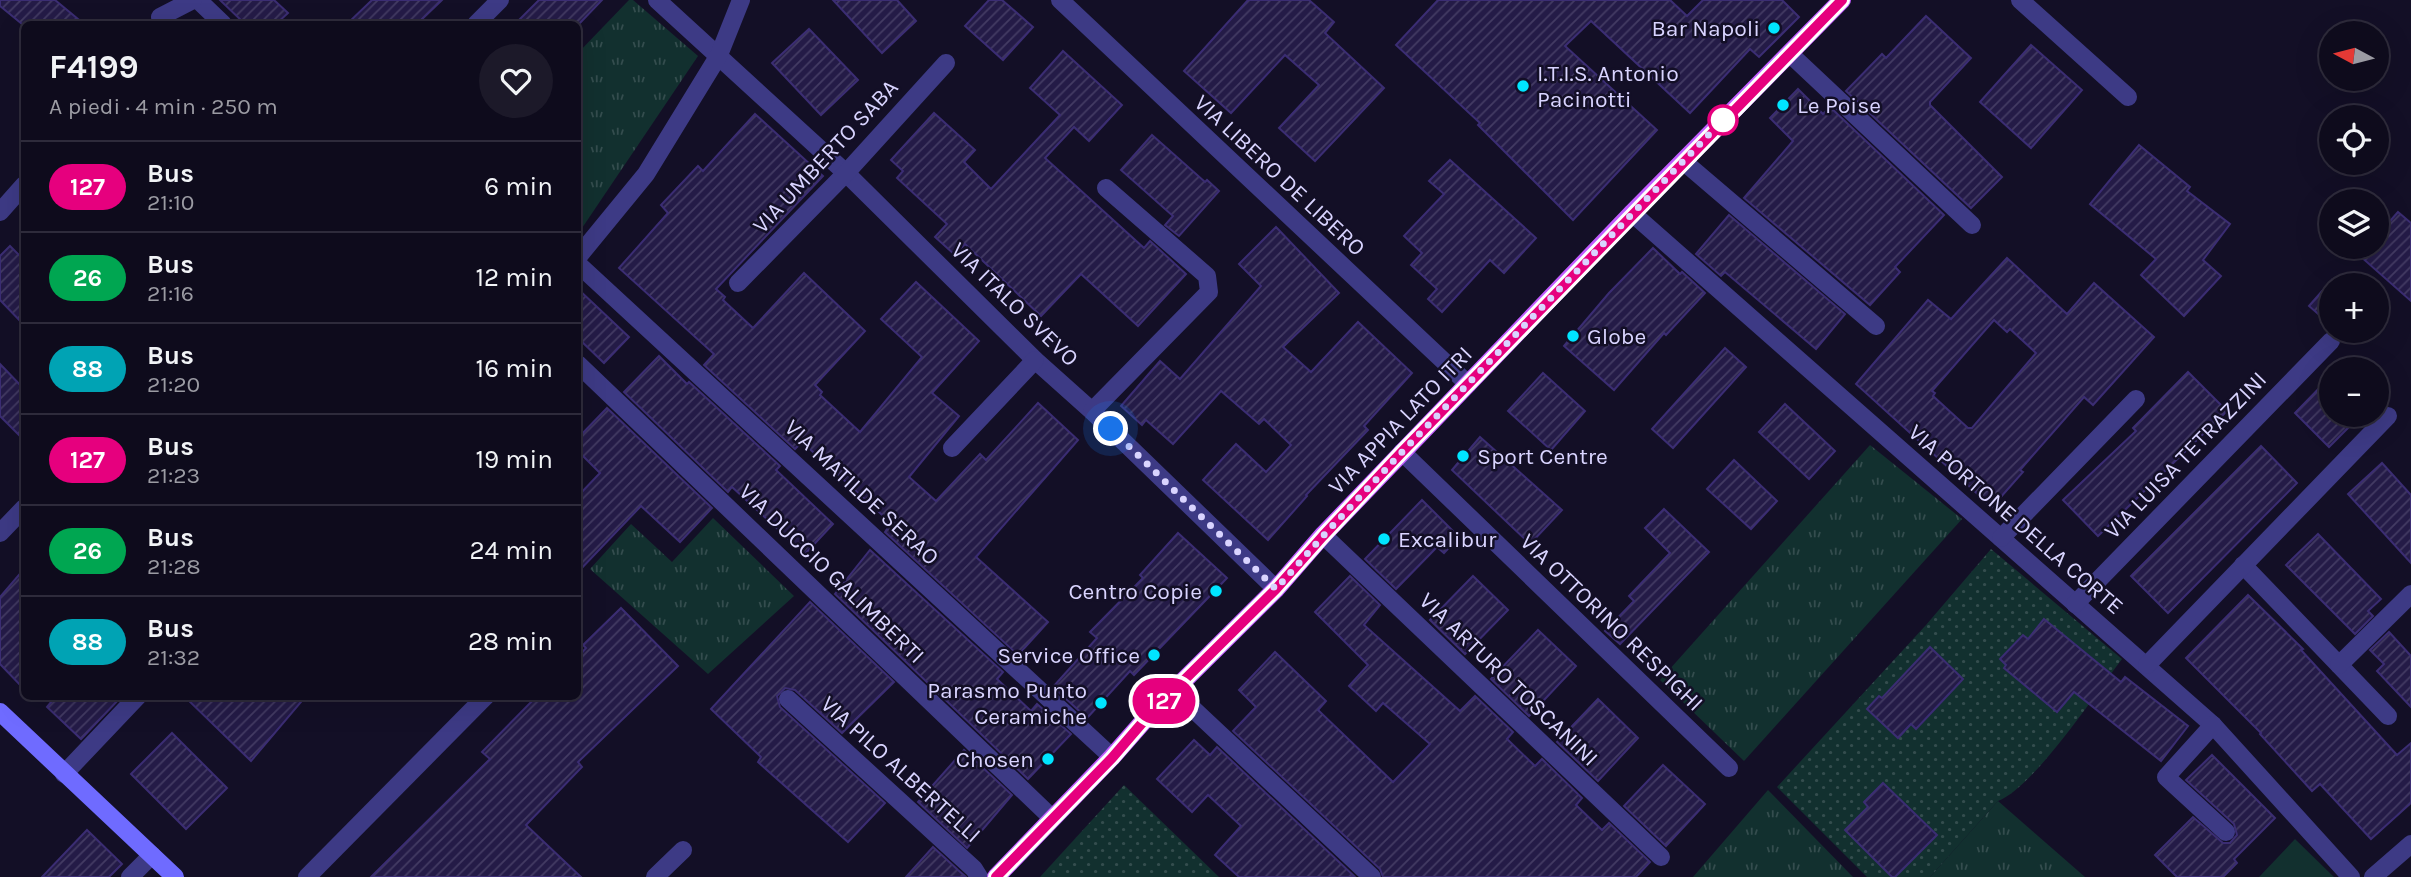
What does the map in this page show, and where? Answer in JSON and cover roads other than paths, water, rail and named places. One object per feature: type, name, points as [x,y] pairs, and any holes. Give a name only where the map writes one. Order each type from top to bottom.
[{"type":"main road","name":"VIA APPIA LATO ITRI","points":[[996,877],[1112,758],[1149,715],[1276,589],[1402,452],[1632,213],[1842,0]]},
{"type":"street","points":[[160,14],[195,0],[220,21]]},
{"type":"street","points":[[479,21],[500,0]]},
{"type":"street","name":"VIA ITALO SVEVO","points":[[657,0],[846,173],[1034,360],[1092,411],[1276,589]]},
{"type":"street","points":[[581,253],[646,174],[719,55],[741,0]]},
{"type":"street","name":"VIA LIBERO DE LIBERO","points":[[1060,0],[1468,384]]},
{"type":"street","points":[[2020,0],[2129,97]]},
{"type":"street","points":[[1790,54],[1972,225]]},
{"type":"street","name":"VIA UMBERTO SABA","points":[[738,283],[846,173],[946,63]]},
{"type":"street","points":[[1683,161],[1876,326]]},
{"type":"street","points":[[0,212],[21,188]]},
{"type":"street","points":[[1092,411],[1209,292],[1207,276],[1106,188]]},
{"type":"street","name":"VIA PORTONE DELLA CORTE","points":[[1632,213],[2213,725],[2351,877]]},
{"type":"street","name":"VIA MATILDE SERAO","points":[[581,267],[1112,758]]},
{"type":"street","name":"VIA LUISA TETRAZZINI","points":[[2075,604],[2329,343]]},
{"type":"street","points":[[951,448],[1034,360]]},
{"type":"street","name":"VIA DUCCIO GALIMBERTI","points":[[581,367],[1052,818]]},
{"type":"street","points":[[2001,538],[2136,399]]},
{"type":"street","points":[[2147,665],[2377,427]]},
{"type":"street","name":"VIA OTTORINO RESPIGHI","points":[[1402,452],[1729,768]]},
{"type":"street","points":[[0,533],[21,511]]},
{"type":"street","name":"VIA ARTURO TOSCANINI","points":[[1323,536],[1661,857]]},
{"type":"street","points":[[2243,565],[2388,716]]},
{"type":"street","points":[[2339,665],[2411,594]]},
{"type":"street","points":[[1174,691],[1372,877]]},
{"type":"street","name":"VIA PILO ALBERTELLI","points":[[788,699],[974,869],[979,877]]},
{"type":"street","points":[[64,774],[134,700]]},
{"type":"street","points":[[307,877],[482,700]]},
{"type":"street","points":[[0,712],[174,877]]},
{"type":"street","points":[[2213,725],[2166,777],[2226,832]]},
{"type":"street","points":[[2374,877],[2411,844]]},
{"type":"street","points":[[654,877],[683,850]]},
{"type":"street","points":[[130,877],[152,855]]},
{"type":"place","name":"Bar Napoli","points":[[1774,28]]},
{"type":"place","name":"I.T.I.S. Antonio Pacinotti","points":[[1523,86]]},
{"type":"place","name":"Le Poise","points":[[1783,105]]},
{"type":"place","name":"Globe","points":[[1573,336]]},
{"type":"place","name":"Sport Centre","points":[[1463,456]]},
{"type":"place","name":"Excalibur","points":[[1384,539]]},
{"type":"place","name":"Centro Copie","points":[[1216,591]]},
{"type":"place","name":"Service Office","points":[[1154,655]]},
{"type":"place","name":"Parasmo Punto Ceramiche","points":[[1101,703]]},
{"type":"place","name":"Chosen","points":[[1048,759]]}]
